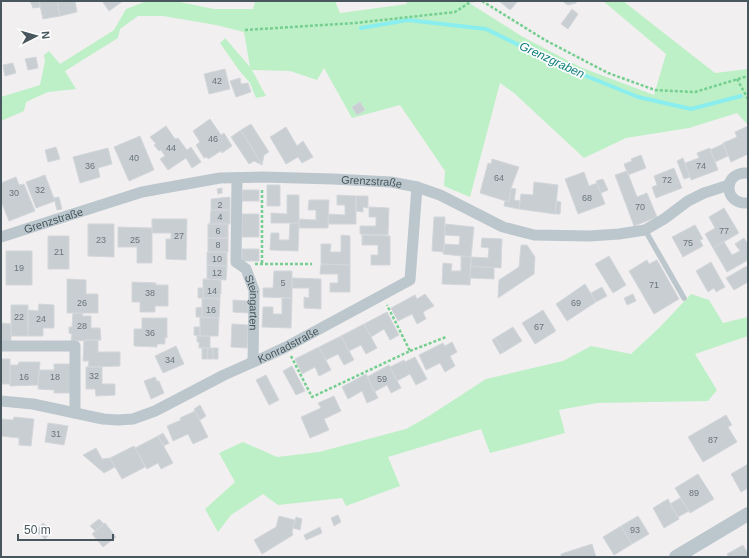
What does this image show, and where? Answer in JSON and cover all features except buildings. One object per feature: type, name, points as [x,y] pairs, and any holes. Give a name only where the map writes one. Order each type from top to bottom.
[{"type":"street","name":"Grenzstraße","points":[[1,238],[142,192],[220,178],[262,177],[392,182],[417,187],[440,195],[503,227],[534,235],[590,236],[619,234],[645,230],[704,193],[729,185],[730,180],[734,176],[743,172],[748,173]]},
{"type":"street","name":"Steingarten","points":[[237,178],[236,262],[246,269],[254,290],[253,362]]},
{"type":"street","points":[[729,185],[730,195],[733,199],[743,204],[748,203]]},
{"type":"street","name":"Konradstraße","points":[[1,401],[33,404],[103,419],[133,419],[155,411],[286,347],[410,280],[417,187]]},
{"type":"street","points":[[2,346],[75,346],[75,413]]},
{"type":"street","points":[[676,557],[748,514]]},
{"type":"lane","points":[[645,230],[684,298]]},
{"type":"path","points":[[244,30],[355,23],[455,12],[472,1]]},
{"type":"path","points":[[482,1],[545,40],[608,73],[655,90],[695,92],[748,76]]},
{"type":"path","points":[[737,79],[748,98]]},
{"type":"path","points":[[262,177],[262,264]]},
{"type":"path","points":[[246,269],[255,264],[312,264]]},
{"type":"path","points":[[382,295],[410,351]]},
{"type":"path","points":[[286,347],[312,397],[410,351],[446,337]]},
{"type":"green space","points":[[147,1],[175,1],[214,9],[253,9],[255,1],[335,1],[340,13],[407,4],[406,1],[466,1],[523,37],[580,67],[654,95],[666,54],[603,1],[623,1],[715,73],[748,69],[748,125],[737,113],[689,128],[626,138],[584,158],[514,93],[500,83],[470,197],[444,186],[445,171],[400,105],[352,118],[324,68],[317,80],[290,71],[252,70],[266,96],[256,98],[250,83],[220,43],[225,38],[250,67],[244,32],[216,25],[163,16],[138,16],[120,29],[118,38],[65,71],[76,89],[48,92],[26,102],[24,111],[1,121],[1,97],[40,85],[45,61],[44,55],[49,51],[60,64],[114,30],[126,9]]},
{"type":"green space","points":[[691,294],[709,300],[723,323],[748,317],[748,336],[695,354],[717,390],[708,401],[597,403],[559,410],[565,433],[490,453],[481,429],[388,457],[400,486],[346,506],[342,498],[278,505],[263,494],[231,515],[218,532],[205,509],[235,482],[219,453],[243,442],[277,457],[319,452],[406,429],[486,379],[563,361],[591,346],[631,354],[660,327]]},
{"type":"waterway","name":"Grenzgraben","points":[[361,28],[408,20],[486,29],[559,65],[638,97],[691,109],[741,96]]}]
